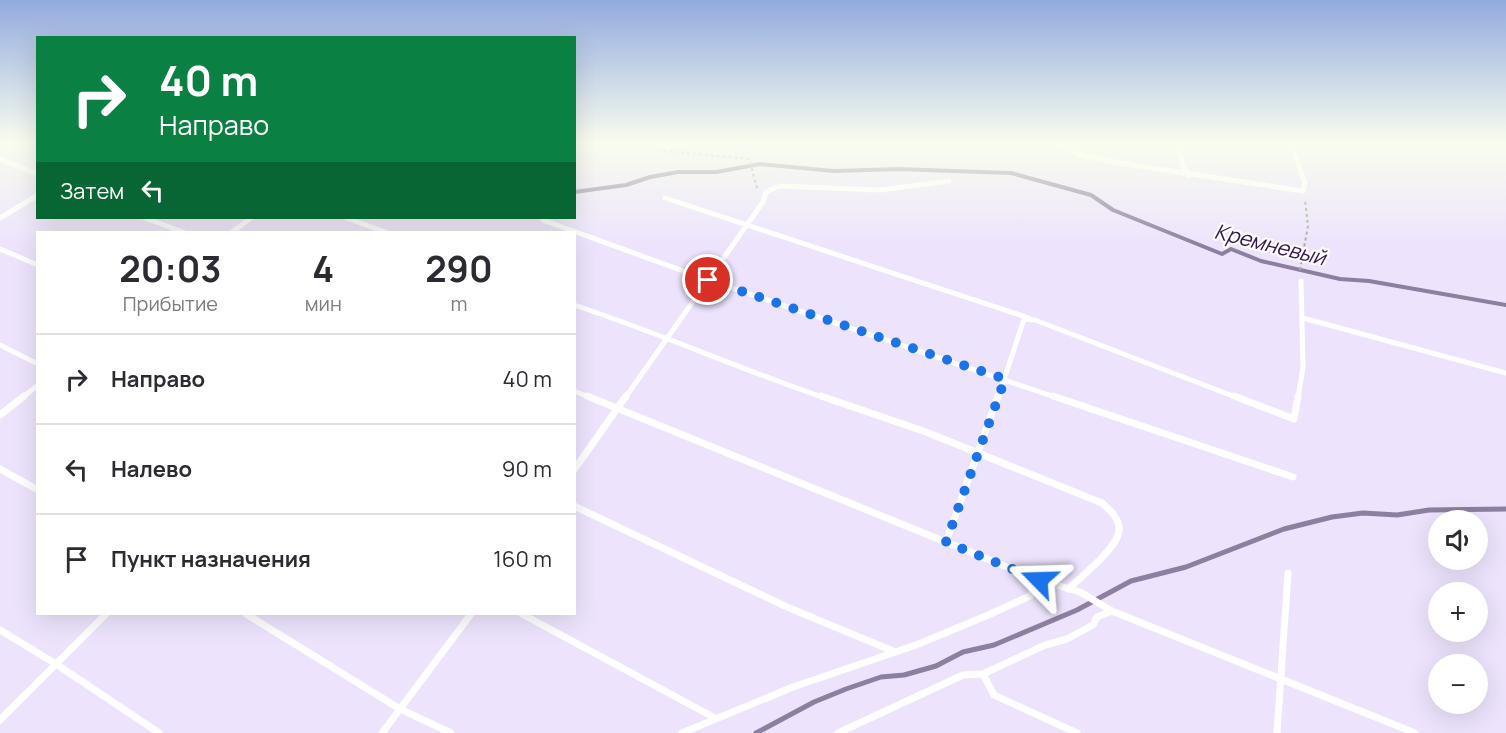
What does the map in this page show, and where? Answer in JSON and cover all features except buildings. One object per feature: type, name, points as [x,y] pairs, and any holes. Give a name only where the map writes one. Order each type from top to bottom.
[{"type":"lane","points":[[1208,177],[1304,191],[1303,177]]},
{"type":"lane","points":[[576,467],[763,202],[766,192],[779,186],[880,190],[949,181]]},
{"type":"lane","points":[[0,218],[36,196]]},
{"type":"lane","points":[[665,198],[1035,320],[1294,419],[1303,367],[1301,281]]},
{"type":"lane","points":[[148,219],[180,231]]},
{"type":"lane","points":[[233,231],[250,219]]},
{"type":"lane","points":[[350,219],[383,231]]},
{"type":"lane","points":[[543,220],[573,231]]},
{"type":"lane","points":[[576,232],[708,280],[1293,477]]},
{"type":"lane","points":[[0,249],[36,265]]},
{"type":"lane","points":[[576,306],[625,322],[758,375],[844,402],[926,432],[1102,503],[1115,514],[1119,531],[1111,547],[1068,589]]},
{"type":"lane","points":[[1303,318],[1506,373]]},
{"type":"lane","points":[[946,542],[979,454],[1024,320],[1035,320]]},
{"type":"lane","points":[[0,345],[36,363]]},
{"type":"lane","points":[[0,415],[36,387]]},
{"type":"lane","points":[[576,392],[1039,580],[1080,592],[1112,611],[1415,733]]},
{"type":"lane","points":[[0,469],[36,489]]},
{"type":"lane","points":[[576,507],[787,607],[893,652]]},
{"type":"lane","points":[[1277,733],[1288,573]]},
{"type":"lane","points":[[682,733],[793,687],[926,640],[1030,596],[1039,580]]},
{"type":"lane","points":[[838,733],[963,675],[983,674],[1045,645],[1067,639],[1093,625],[1097,617],[1112,611]]},
{"type":"lane","points":[[0,720],[105,615]]},
{"type":"lane","points":[[248,615],[400,709],[451,733]]},
{"type":"lane","points":[[382,733],[470,615]]},
{"type":"lane","points":[[524,615],[716,718]]},
{"type":"lane","points":[[0,630],[56,664],[159,733]]},
{"type":"lane","points":[[983,674],[994,695],[1077,733]]},
{"type":"path","points":[[754,177],[763,202]]},
{"type":"path","points":[[1301,281],[1300,264],[1304,256],[1308,226],[1304,191]]},
{"type":"shaded area","points":[[0,177],[36,177],[36,219],[576,219],[576,177],[1506,177],[1506,733],[0,733]]},
{"type":"waterway","name":"Кремневый","points":[[576,192],[626,185],[649,177]]},
{"type":"waterway","name":"Кремневый","points":[[1026,177],[1091,195],[1113,210],[1222,254],[1231,249],[1261,261],[1340,279],[1369,281],[1506,305]]},
{"type":"waterway","points":[[756,733],[814,702],[846,689],[881,677],[904,675],[936,666],[963,652],[994,645],[1077,610],[1131,581],[1186,567],[1284,529],[1332,517],[1363,513],[1397,515],[1429,510],[1506,509]]},
{"type":"route","points":[[708,280],[1005,379],[946,542],[1039,580]]}]
